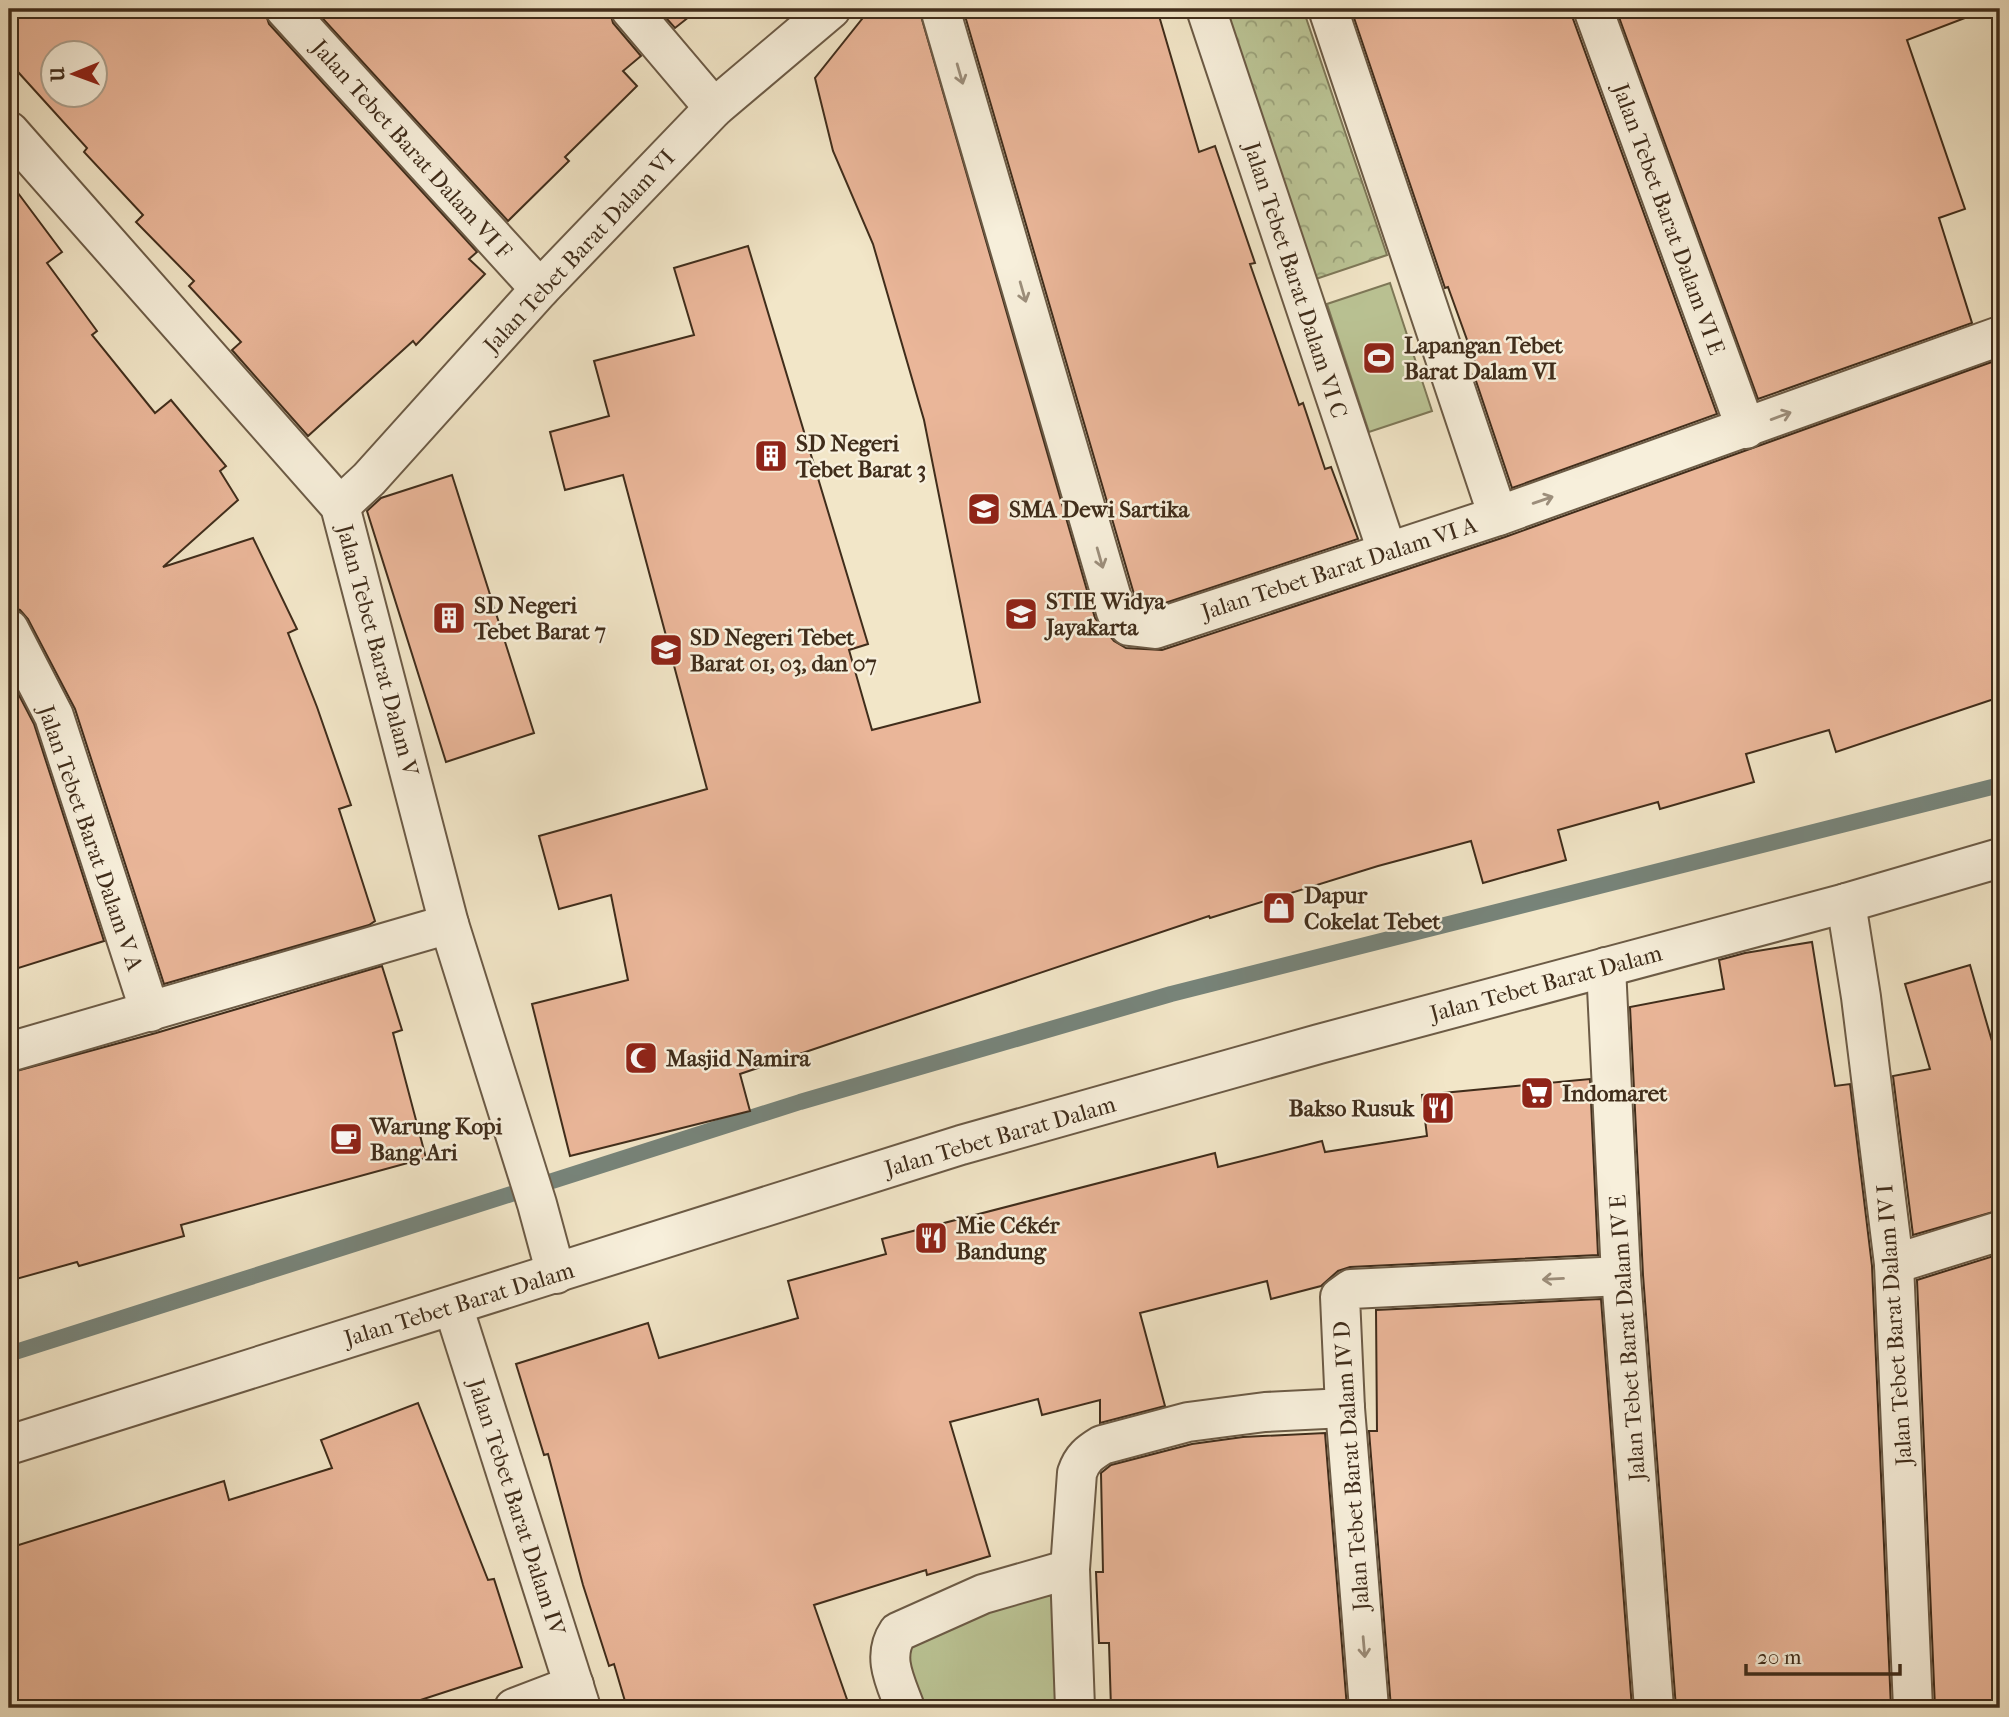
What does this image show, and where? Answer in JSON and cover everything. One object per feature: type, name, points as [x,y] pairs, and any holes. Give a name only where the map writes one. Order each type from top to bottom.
[{"type":"street","name":"Jalan Tebet Barat Dalam VI F","points":[[285,9],[540,289]]},
{"type":"street","points":[[630,9],[714,108]]},
{"type":"street","name":"Jalan Tebet Barat Dalam VI","points":[[340,506],[369,479],[540,289],[714,108],[831,9]]},
{"type":"street","name":"Jalan Tebet Barat Dalam VI A","points":[[940,9],[1116,612],[1129,626],[1155,629],[1498,516],[2000,336]]},
{"type":"street","name":"Jalan Tebet Barat Dalam VI C","points":[[1206,9],[1387,551]]},
{"type":"street","points":[[1328,9],[1498,516]]},
{"type":"street","name":"Jalan Tebet Barat Dalam VI E","points":[[1593,9],[1746,429]]},
{"type":"street","name":"Jalan Tebet Barat Dalam V","points":[[9,131],[340,506],[449,924],[524,1160],[556,1274]]},
{"type":"street","name":"Jalan Tebet Barat Dalam V A","points":[[9,629],[54,716],[150,1012]]},
{"type":"street","name":"Jalan Tebet Barat Dalam","points":[[9,1445],[961,1145],[1319,1044],[1846,903],[2000,858]]},
{"type":"street","name":"Jalan Tebet Barat Dalam IV I","points":[[1846,903],[1861,997],[1894,1264],[1913,1708]]},
{"type":"street","points":[[9,1052],[449,924]]},
{"type":"street","name":"Jalan Tebet Barat Dalam IV E","points":[[1606,967],[1621,1276],[1654,1708]]},
{"type":"street","points":[[1894,1264],[2000,1231]]},
{"type":"street","name":"Jalan Tebet Barat Dalam IV D","points":[[1369,1708],[1339,1300],[1346,1291],[1621,1276]]},
{"type":"street","name":"Jalan Tebet Barat Dalam IV","points":[[453,1306],[578,1696]]},
{"type":"street","points":[[1075,1708],[1069,1569],[1077,1473],[1081,1461],[1102,1445],[1188,1422],[1265,1412],[1345,1408]]},
{"type":"street","points":[[905,1708],[892,1672],[890,1656],[889,1644],[898,1632],[983,1594],[1069,1569]]},
{"type":"street","points":[[513,1708],[578,1696]]},
{"type":"green space","points":[[1224,9],[1303,9],[1387,255],[1316,279]]},
{"type":"green space","name":"Lapangan Tebet Barat Dalam VI","points":[[1390,283],[1432,411],[1369,432],[1327,304]]},
{"type":"green space","points":[[1054,1595],[1058,1708],[925,1708],[900,1643],[986,1603]]},
{"type":"building","points":[[9,9],[264,9],[269,24],[477,252],[469,259],[485,274],[416,345],[413,341],[308,436],[232,350],[241,342],[189,286],[194,281],[136,222],[143,215],[84,152],[87,148],[51,108],[108,108],[108,38],[38,38],[38,94],[9,62]]},
{"type":"building","points":[[314,9],[609,9],[613,23],[641,56],[623,71],[637,86],[565,157],[569,161],[508,221]]},
{"type":"building","points":[[658,9],[699,9],[675,28]]},
{"type":"building","points":[[870,9],[919,9],[1095,618],[1114,641],[1126,648],[1162,650],[1505,537],[2000,359],[2000,697],[1836,752],[1829,730],[1746,754],[1754,782],[1660,809],[1658,802],[1558,830],[1566,860],[1483,883],[1471,841],[1378,866],[1210,918],[1209,916],[740,1074],[750,1111],[570,1156],[532,1004],[628,980],[611,895],[559,909],[539,836],[707,789],[623,475],[565,490],[550,432],[609,416],[594,361],[694,335],[674,268],[748,246],[868,644],[849,650],[872,730],[980,702],[924,420],[873,244],[833,151],[815,78]]},
{"type":"building","points":[[963,9],[1157,9],[1199,152],[1215,146],[1255,263],[1250,264],[1299,405],[1303,403],[1325,469],[1331,467],[1358,539],[1153,607],[1140,605],[1136,601]]},
{"type":"building","points":[[1351,9],[1572,9],[1572,16],[1717,414],[1512,488],[1475,378],[1480,376],[1448,287],[1445,288]]},
{"type":"building","points":[[1616,9],[1978,9],[1978,13],[1907,40],[1965,209],[1939,218],[1972,323],[1758,399]]},
{"type":"building","points":[[9,181],[62,252],[47,263],[97,331],[92,335],[155,413],[171,400],[226,466],[220,471],[238,500],[163,567],[253,538],[297,629],[288,633],[351,805],[339,809],[375,921],[369,925],[164,984],[75,709],[28,619],[20,610],[9,607]]},
{"type":"building","name":"SD Negeri Tebet Barat 7","points":[[452,475],[534,733],[446,762],[367,511],[381,498]]},
{"type":"building","points":[[9,676],[34,724],[104,941],[9,971]]},
{"type":"building","points":[[1812,942],[1835,1086],[1850,1084],[1872,1266],[1891,1708],[1676,1708],[1643,1275],[1630,1007],[1724,989],[1719,960]]},
{"type":"building","points":[[1970,965],[2000,1069],[2000,1210],[1913,1235],[1893,1076],[1930,1069],[1905,984]]},
{"type":"building","points":[[382,966],[402,1030],[393,1033],[426,1158],[181,1225],[184,1236],[79,1266],[77,1262],[9,1281],[9,1073]]},
{"type":"building","points":[[1590,1079],[1598,1255],[1350,1267],[1338,1271],[1321,1286],[1271,1299],[1267,1281],[1140,1313],[1165,1406],[1100,1423],[1100,1400],[1042,1415],[1038,1399],[950,1422],[990,1556],[927,1575],[926,1570],[814,1605],[850,1708],[627,1708],[614,1664],[609,1666],[583,1585],[548,1454],[544,1455],[516,1364],[648,1323],[659,1358],[798,1318],[788,1281],[886,1254],[882,1239],[1215,1153],[1218,1167],[1322,1141],[1325,1152],[1427,1136],[1422,1095]]},
{"type":"building","points":[[2000,1254],[2000,1708],[1935,1708],[1917,1280]]},
{"type":"building","points":[[1601,1299],[1632,1708],[1391,1708],[1369,1431],[1377,1431],[1376,1310]]},
{"type":"building","points":[[418,1403],[488,1580],[494,1579],[522,1667],[396,1708],[9,1708],[9,1548],[224,1481],[229,1500],[332,1468],[321,1440]]},
{"type":"building","points":[[1325,1433],[1347,1708],[1111,1708],[1109,1643],[1099,1643],[1096,1572],[1103,1572],[1101,1473],[1111,1465],[1192,1444],[1243,1437]]},
{"type":"waterway","points":[[9,1354],[800,1102],[1171,994],[2000,785]]},
{"type":"place","name":"Lapangan Tebet Barat Dalam VI","points":[[1379,358]]},
{"type":"place","name":"SD Negeri Tebet Barat 3","points":[[771,456]]},
{"type":"place","name":"SMA Dewi Sartika","points":[[984,509]]},
{"type":"place","name":"STIE Widya Jayakarta","points":[[1021,614]]},
{"type":"place","name":"SD Negeri Tebet Barat 7","points":[[449,618]]},
{"type":"place","name":"SD Negeri Tebet Barat 01, 03, dan 07","points":[[666,650]]},
{"type":"place","name":"Dapur Cokelat Tebet","points":[[1279,908]]},
{"type":"place","name":"Masjid Namira","points":[[641,1058]]},
{"type":"place","name":"Indomaret","points":[[1537,1093]]},
{"type":"place","name":"Bakso Rusuk","points":[[1438,1108]]},
{"type":"place","name":"Warung Kopi Bang Ari","points":[[346,1139]]},
{"type":"place","name":"Mie Cékér Bandung","points":[[931,1238]]}]
